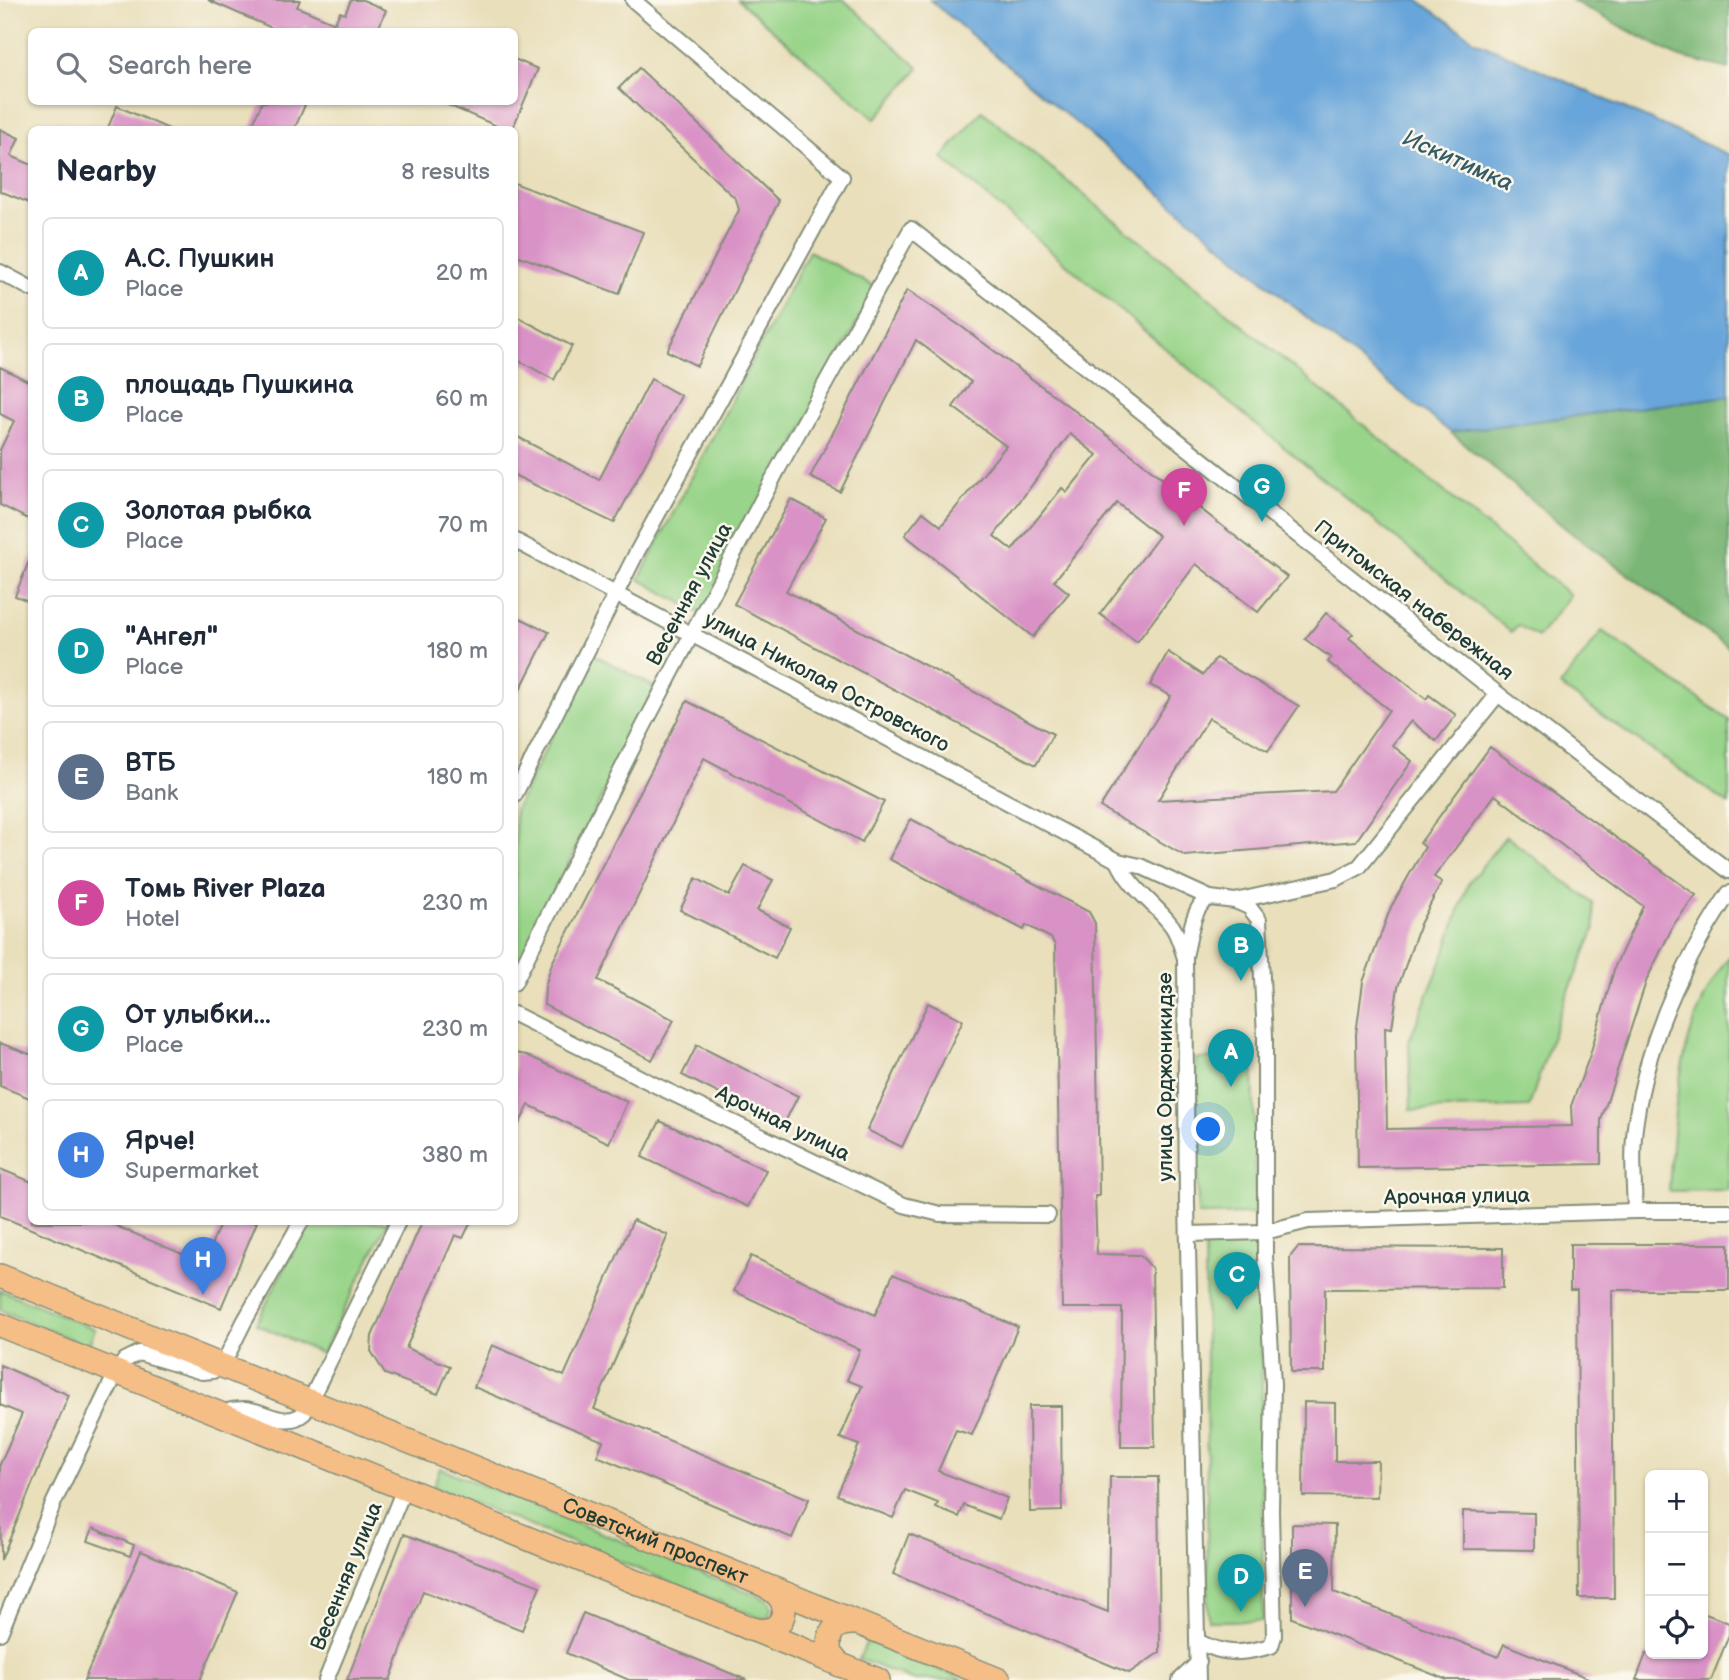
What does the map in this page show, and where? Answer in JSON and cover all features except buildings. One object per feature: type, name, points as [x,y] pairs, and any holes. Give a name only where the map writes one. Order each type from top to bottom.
[{"type":"main road","name":"Советский проспект","points":[[0,1276],[999,1680]]},
{"type":"main road","points":[[0,1325],[878,1680]]},
{"type":"main road","points":[[750,1629],[768,1630],[777,1626],[783,1618],[784,1609],[780,1597],[768,1588]]},
{"type":"main road","points":[[840,1665],[830,1654],[830,1635],[836,1626],[843,1622],[855,1623]]},
{"type":"street","points":[[518,788],[616,593],[842,177],[634,0]]},
{"type":"street","name":"Весенняя улица","points":[[518,975],[785,457],[911,229]]},
{"type":"street","name":"Притомская набережная","points":[[911,229],[1498,694],[1729,871]]},
{"type":"street","points":[[0,272],[28,287]]},
{"type":"street","name":"улица Николая Островского","points":[[518,542],[1118,861]]},
{"type":"street","points":[[1118,861],[1140,866],[1210,898],[1235,901],[1336,880],[1359,867],[1498,694]]},
{"type":"street","name":"улица Орджоникидзе","points":[[1118,861],[1129,881],[1163,914],[1174,929],[1185,958],[1198,1680]]},
{"type":"street","points":[[1635,1211],[1633,1158],[1636,1120],[1663,1014],[1709,923],[1729,893]]},
{"type":"street","points":[[1185,958],[1198,908],[1204,900],[1210,898]]},
{"type":"street","points":[[1197,1642],[1228,1652],[1245,1653],[1271,1646],[1274,1636],[1271,1511],[1273,1384],[1265,1232],[1265,1036],[1261,933],[1255,911],[1235,901]]},
{"type":"street","name":"Арочная улица","points":[[518,1016],[904,1205],[940,1214],[1048,1215]]},
{"type":"street","name":"Арочная улица","points":[[1188,1234],[1265,1232],[1308,1221],[1635,1211],[1729,1211]]},
{"type":"street","points":[[222,1366],[299,1225]]},
{"type":"street","points":[[219,1413],[247,1409],[289,1421],[297,1419],[311,1402],[397,1225]]},
{"type":"street","name":"Советский проспект","points":[[116,1373],[125,1360],[139,1353],[202,1372],[213,1371],[222,1366]]},
{"type":"street","points":[[0,1633],[54,1503],[116,1373]]},
{"type":"street","name":"Весенняя улица","points":[[326,1680],[404,1489]]},
{"type":"street","points":[[1180,1680],[1199,1662]]},
{"type":"green space","points":[[738,0],[844,0],[919,68],[875,119]]},
{"type":"green space","points":[[1571,0],[1729,0],[1729,69],[1677,56]]},
{"type":"green space","points":[[982,111],[1570,595],[1538,637],[1518,625],[1511,632],[1221,396],[942,158]]},
{"type":"green space","points":[[809,251],[875,287],[707,617],[639,579]]},
{"type":"green space","points":[[1729,396],[1729,648],[1570,532],[1450,432]]},
{"type":"green space","points":[[1602,631],[1729,720],[1729,804],[1560,686]]},
{"type":"green space","points":[[593,654],[656,688],[518,964],[518,804]]},
{"type":"green space","points":[[1506,836],[1593,903],[1595,929],[1560,1012],[1529,1107],[1411,1110],[1409,1041],[1446,950],[1468,884]]},
{"type":"green space","points":[[1729,957],[1729,1190],[1669,1191],[1677,1099],[1689,1039],[1712,982]]},
{"type":"green space","points":[[1253,1057],[1256,1214],[1198,1215],[1196,1059]]},
{"type":"green space","points":[[306,1225],[386,1225],[322,1354],[256,1324]]},
{"type":"green space","points":[[1205,1240],[1261,1240],[1263,1621],[1208,1621]]},
{"type":"green space","points":[[0,1290],[95,1329],[88,1346],[0,1310]]},
{"type":"green space","points":[[440,1468],[768,1600],[772,1607],[767,1618],[760,1618],[433,1487]]},
{"type":"green space","points":[[867,1641],[964,1680],[912,1680],[859,1659]]},
{"type":"water","name":"Искитимка","points":[[930,0],[1418,0],[1476,41],[1729,155],[1729,396],[1450,432],[1317,326]]},
{"type":"place","name":"От улыбки...","points":[[1262,522]]},
{"type":"place","name":"Томь River Plaza","points":[[1184,526]]},
{"type":"place","name":"площадь Пушкина","points":[[1241,981]]},
{"type":"place","name":"А.С. Пушкин","points":[[1231,1087]]},
{"type":"place","name":"Ярче!","points":[[203,1295]]},
{"type":"place","name":"Золотая рыбка","points":[[1237,1310]]},
{"type":"place","name":"ВТБ","points":[[1305,1607]]},
{"type":"place","name":"\"Ангел\"","points":[[1241,1612]]}]
